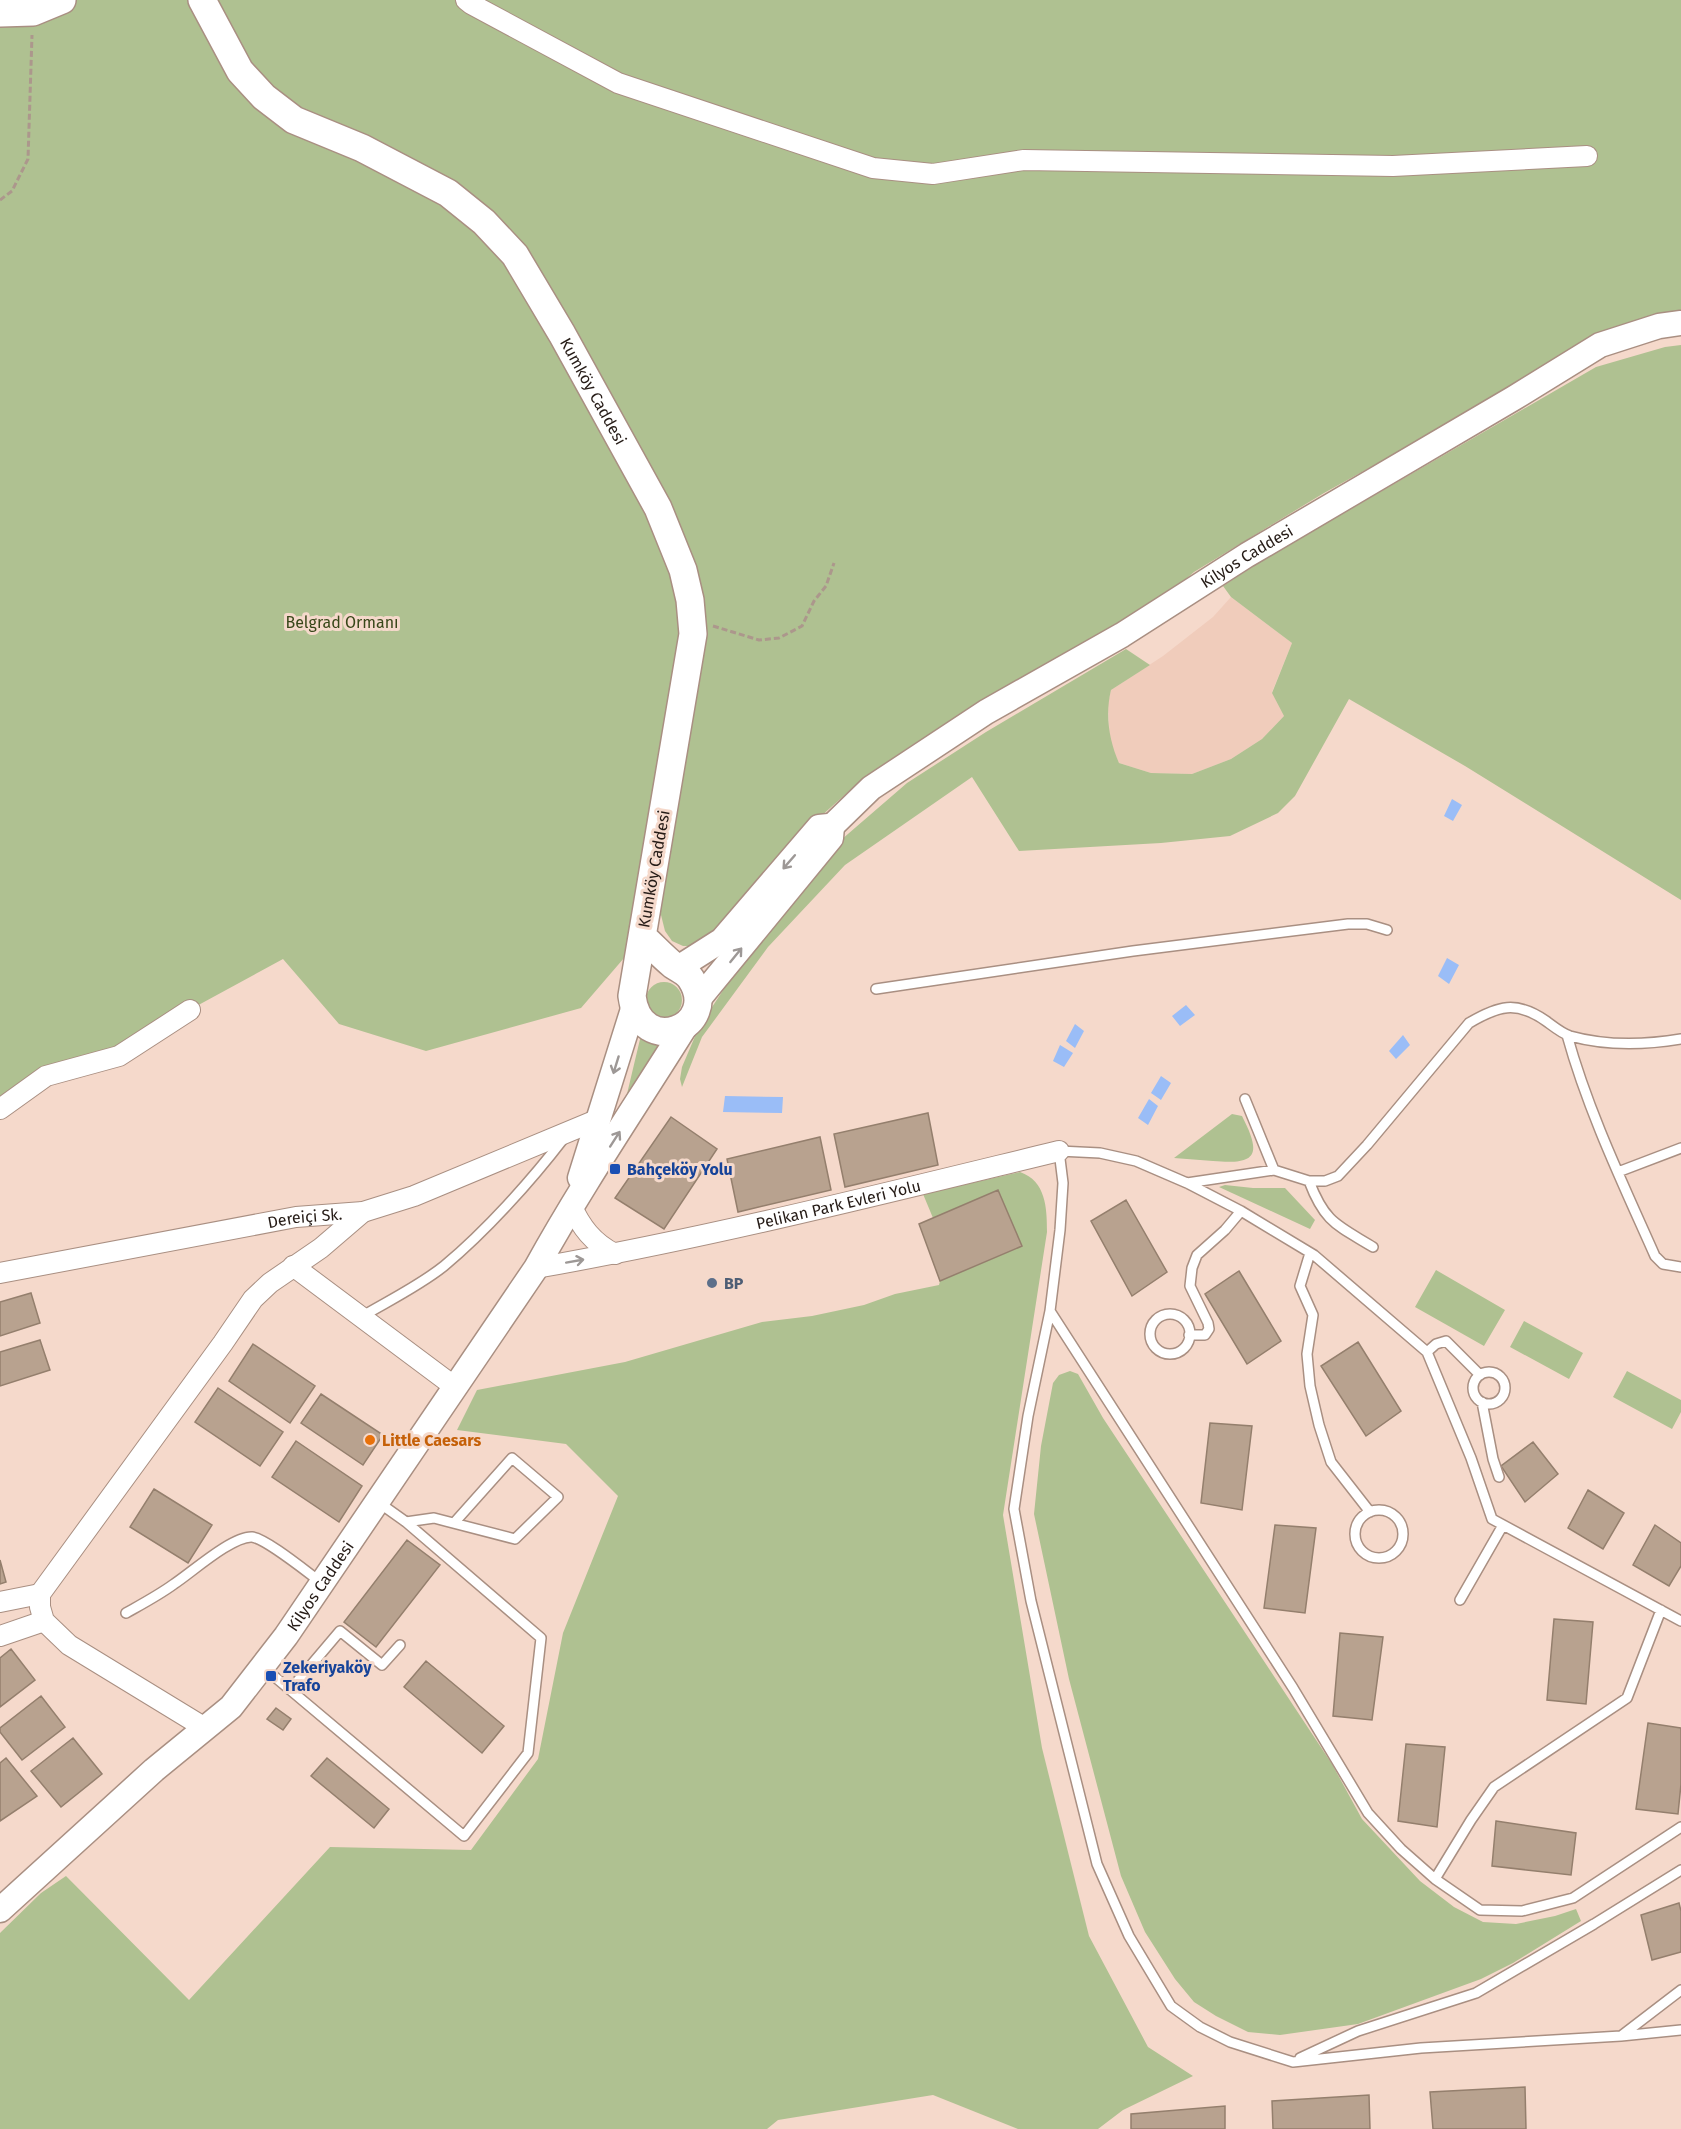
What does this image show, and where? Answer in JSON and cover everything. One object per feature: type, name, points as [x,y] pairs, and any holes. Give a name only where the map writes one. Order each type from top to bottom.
[{"type":"main road","points":[[0,13],[33,12],[62,0]]},
{"type":"main road","name":"Kumköy Caddesi","points":[[202,0],[240,71],[264,97],[294,120],[362,148],[448,193],[484,222],[515,255],[562,334],[658,508],[683,570],[690,600],[693,634],[634,996]]},
{"type":"main road","points":[[643,937],[676,967],[689,975],[697,988],[699,1000],[695,1014],[685,1026],[664,1032],[650,1029],[639,1019],[634,996],[645,971],[655,967],[676,967]]},
{"type":"street","points":[[466,0],[618,83],[873,168],[933,174],[1024,160],[1393,166],[1587,156]]},
{"type":"street","name":"Kilyos Caddesi","points":[[832,826],[871,788],[986,712],[1122,635],[1247,555],[1600,345],[1659,326],[1681,323]]},
{"type":"street","points":[[676,967],[722,940],[819,827],[832,826],[831,838],[699,1000]]},
{"type":"street","points":[[615,1254],[594,1240],[580,1223],[571,1205],[599,1119],[634,996]]},
{"type":"street","points":[[0,1109],[46,1076],[119,1056],[190,1010]]},
{"type":"street","points":[[571,1205],[615,1140],[685,1026]]},
{"type":"street","name":"Dereiçi Sk.","points":[[0,1273],[296,1217],[363,1212],[414,1196],[599,1119]]},
{"type":"street","name":"Pelikan Park Evleri Yolu","points":[[536,1268],[615,1254],[895,1191],[1059,1151]]},
{"type":"street","name":"Kilyos Caddesi","points":[[0,1910],[154,1770],[231,1707],[286,1636],[536,1268],[571,1205]]},
{"type":"street","points":[[205,1728],[69,1645],[44,1622],[40,1607],[40,1594],[253,1299],[270,1283],[321,1248],[363,1212]]},
{"type":"street","points":[[293,1266],[455,1387]]},
{"type":"street","points":[[0,1602],[40,1594]]},
{"type":"street","points":[[0,1636],[44,1622]]},
{"type":"lane","points":[[876,989],[1133,951],[1348,924],[1367,924],[1388,930]]},
{"type":"lane","points":[[1187,1183],[1274,1170],[1309,1181],[1324,1181],[1338,1176],[1367,1145],[1469,1023],[1492,1010],[1512,1006],[1535,1012],[1567,1035],[1603,1043],[1655,1043],[1681,1039]]},
{"type":"lane","points":[[1567,1035],[1575,1066],[1655,1256],[1663,1264],[1681,1267]]},
{"type":"lane","points":[[1245,1099],[1274,1170]]},
{"type":"lane","points":[[361,1317],[442,1267],[512,1199],[570,1131]]},
{"type":"lane","points":[[1618,1172],[1681,1148]]},
{"type":"lane","points":[[1681,1620],[1492,1519],[1471,1458],[1427,1352],[1310,1252],[1241,1211],[1187,1183],[1136,1161],[1100,1153],[1059,1151],[1064,1184],[1050,1311],[1028,1416],[1014,1509],[1031,1601],[1097,1864],[1129,1936],[1171,2006],[1200,2027],[1230,2043],[1293,2062],[1421,2048],[1621,2036],[1681,2030]]},
{"type":"lane","points":[[1309,1181],[1317,1203],[1331,1221],[1374,1247]]},
{"type":"lane","points":[[1189,1335],[1205,1335],[1209,1329],[1190,1286],[1192,1268],[1197,1254],[1225,1230],[1241,1211]]},
{"type":"lane","points":[[1310,1252],[1300,1286],[1312,1315],[1307,1354],[1310,1386],[1318,1425],[1331,1462],[1370,1512]]},
{"type":"lane","points":[[1050,1311],[1293,1688],[1368,1813],[1401,1849],[1435,1879],[1480,1910],[1522,1911],[1573,1898],[1681,1827]]},
{"type":"lane","points":[[1169,1313],[1176,1314],[1186,1323],[1189,1335],[1185,1348],[1173,1354],[1167,1354],[1155,1348],[1151,1342],[1150,1329],[1157,1318],[1169,1313]]},
{"type":"lane","points":[[1427,1352],[1436,1344],[1446,1341],[1480,1375]]},
{"type":"lane","points":[[1495,1373],[1503,1380],[1504,1395],[1497,1402],[1487,1404],[1475,1395],[1476,1379],[1480,1375],[1495,1373]]},
{"type":"lane","points":[[1482,1402],[1493,1460],[1499,1476]]},
{"type":"lane","points":[[406,1522],[434,1518],[514,1539],[558,1497],[512,1458],[454,1523]]},
{"type":"lane","points":[[262,1666],[464,1836],[528,1753],[541,1638],[406,1522],[377,1501]]},
{"type":"lane","points":[[1378,1509],[1386,1510],[1399,1520],[1402,1527],[1401,1544],[1390,1555],[1375,1558],[1367,1556],[1356,1544],[1355,1528],[1358,1521],[1370,1512],[1378,1509]]},
{"type":"lane","points":[[1460,1600],[1503,1525]]},
{"type":"lane","points":[[126,1613],[174,1584],[216,1553],[253,1537],[266,1543],[322,1583]]},
{"type":"lane","points":[[1435,1879],[1494,1787],[1627,1698],[1661,1610]]},
{"type":"lane","points":[[290,1689],[340,1630],[382,1665],[400,1645]]},
{"type":"lane","points":[[1293,2062],[1358,2031],[1476,1993],[1681,1870]]},
{"type":"lane","points":[[1621,2036],[1681,1990]]},
{"type":"path","points":[[0,200],[12,191],[28,159],[33,12]]},
{"type":"path","points":[[693,634],[711,625],[759,640],[779,638],[802,626],[814,602],[826,586],[834,563]]},
{"type":"shaded area","points":[[1231,597],[1292,643],[1272,692],[1284,716],[1262,739],[1231,759],[1192,774],[1151,773],[1119,763],[1110,743],[1108,703],[1111,690],[1163,656],[1213,617]]},
{"type":"green space","name":"Belgrad Ormanı","points":[[0,0],[1681,0],[1681,315],[1504,393],[1324,493],[1194,572],[1151,609],[1003,689],[917,742],[866,776],[820,817],[722,930],[695,946],[683,946],[672,941],[665,931],[661,915],[581,1008],[426,1051],[339,1024],[283,959],[0,1113]]},
{"type":"green space","points":[[1681,345],[1681,900],[1465,766],[1349,699],[1295,796],[1278,813],[1230,836],[1161,843],[1019,851],[972,777],[845,865],[768,947],[702,1037],[682,1087],[680,1079],[682,1067],[699,1027],[735,972],[841,840],[907,783],[986,732],[1126,649],[1150,665],[1111,690],[1108,709],[1109,727],[1119,763],[1151,773],[1192,774],[1231,759],[1262,739],[1284,716],[1272,693],[1292,643],[1231,597],[1223,586],[1266,558],[1596,367],[1665,347]]},
{"type":"green space","points":[[664,982],[677,987],[682,1000],[677,1013],[664,1018],[651,1013],[646,1000],[651,987]]},
{"type":"green space","points":[[641,1035],[664,1042],[627,1094]]},
{"type":"green space","points":[[1232,1114],[1242,1116],[1252,1140],[1252,1155],[1247,1159],[1228,1162],[1174,1158]]},
{"type":"green space","points":[[1020,1172],[1029,1176],[1040,1189],[1045,1205],[1047,1232],[1003,1515],[1042,1748],[1089,1936],[1148,2047],[1193,2076],[1123,2110],[1098,2129],[1018,2129],[933,2095],[778,2120],[767,2129],[0,2129],[0,1933],[41,1893],[66,1876],[189,2000],[330,1847],[471,1850],[538,1759],[563,1633],[618,1496],[566,1444],[457,1430],[477,1390],[625,1362],[762,1322],[812,1316],[939,1285],[940,1281],[1022,1246],[998,1190],[933,1218],[923,1194]]},
{"type":"green space","points":[[1225,1185],[1285,1188],[1315,1220],[1310,1229],[1219,1187]]},
{"type":"green space","points":[[1436,1270],[1505,1310],[1484,1346],[1415,1307]]},
{"type":"green space","points":[[1524,1321],[1583,1353],[1569,1379],[1510,1347]]},
{"type":"green space","points":[[1070,1371],[1078,1374],[1103,1418],[1332,1764],[1362,1819],[1420,1881],[1454,1907],[1483,1922],[1516,1924],[1576,1909],[1581,1921],[1513,1963],[1481,1979],[1358,2024],[1280,2035],[1248,2032],[1194,2002],[1175,1979],[1145,1932],[1121,1876],[1069,1679],[1034,1514],[1041,1446],[1053,1383],[1059,1375]]},
{"type":"green space","points":[[1627,1371],[1681,1400],[1681,1412],[1672,1429],[1613,1397]]},
{"type":"water","points":[[1452,799],[1462,805],[1453,821],[1444,816]]},
{"type":"water","points":[[1447,958],[1459,965],[1449,984],[1438,976]]},
{"type":"water","points":[[1186,1005],[1195,1015],[1180,1026],[1172,1016]]},
{"type":"water","points":[[1075,1024],[1084,1031],[1075,1048],[1066,1041]]},
{"type":"water","points":[[1403,1035],[1410,1045],[1396,1059],[1389,1051]]},
{"type":"water","points":[[1060,1045],[1073,1053],[1064,1067],[1053,1061]]},
{"type":"water","points":[[1161,1076],[1171,1083],[1161,1100],[1151,1093]]},
{"type":"water","points":[[725,1096],[783,1097],[782,1113],[723,1112]]},
{"type":"water","points":[[1149,1099],[1158,1106],[1148,1125],[1138,1118]]},
{"type":"building","points":[[928,1113],[938,1165],[845,1187],[834,1134]]},
{"type":"building","points":[[671,1117],[717,1149],[664,1229],[615,1198]]},
{"type":"building","points":[[820,1137],[831,1190],[738,1212],[727,1159]]},
{"type":"building","points":[[998,1190],[1022,1246],[940,1281],[919,1224]]},
{"type":"building","points":[[1126,1200],[1167,1272],[1132,1296],[1091,1221]]},
{"type":"building","points":[[1239,1271],[1281,1341],[1247,1364],[1205,1294]]},
{"type":"building","points":[[31,1293],[40,1323],[0,1336],[0,1302]]},
{"type":"building","points":[[40,1340],[50,1370],[0,1386],[0,1352]]},
{"type":"building","points":[[1358,1342],[1401,1411],[1366,1436],[1321,1366]]},
{"type":"building","points":[[253,1344],[315,1386],[290,1423],[229,1381]]},
{"type":"building","points":[[218,1388],[283,1432],[260,1466],[195,1422]]},
{"type":"building","points":[[321,1394],[383,1435],[363,1465],[301,1423]]},
{"type":"building","points":[[1210,1423],[1252,1426],[1242,1510],[1201,1503]]},
{"type":"building","points":[[296,1441],[362,1486],[339,1522],[272,1477]]},
{"type":"building","points":[[1533,1442],[1558,1474],[1525,1502],[1501,1466]]},
{"type":"building","points":[[154,1489],[212,1525],[188,1563],[130,1527]]},
{"type":"building","points":[[1588,1490],[1624,1513],[1603,1549],[1568,1528]]},
{"type":"building","points":[[1275,1525],[1316,1528],[1305,1613],[1264,1608]]},
{"type":"building","points":[[1655,1525],[1681,1543],[1681,1566],[1669,1586],[1633,1565]]},
{"type":"building","points":[[407,1540],[440,1565],[376,1647],[344,1622]]},
{"type":"building","points":[[0,1560],[6,1582],[0,1584]]},
{"type":"building","points":[[1554,1619],[1593,1622],[1586,1704],[1547,1700]]},
{"type":"building","points":[[1340,1633],[1383,1637],[1372,1720],[1333,1716]]},
{"type":"building","points":[[11,1649],[35,1680],[0,1707],[0,1658]]},
{"type":"building","points":[[426,1661],[504,1726],[482,1753],[404,1687]]},
{"type":"building","points":[[41,1696],[65,1727],[22,1760],[0,1732],[0,1728]]},
{"type":"building","points":[[276,1708],[291,1719],[283,1730],[267,1719]]},
{"type":"building","points":[[1648,1723],[1681,1728],[1681,1784],[1678,1814],[1636,1809]]},
{"type":"building","points":[[73,1738],[102,1774],[61,1807],[31,1771]]},
{"type":"building","points":[[1406,1744],[1445,1747],[1437,1827],[1398,1821]]},
{"type":"building","points":[[6,1758],[37,1796],[0,1821],[0,1763]]},
{"type":"building","points":[[327,1758],[389,1809],[374,1828],[311,1776]]},
{"type":"building","points":[[1496,1821],[1576,1833],[1571,1875],[1492,1866]]},
{"type":"building","points":[[1679,1903],[1681,1952],[1652,1960],[1641,1915]]},
{"type":"building","points":[[1525,2087],[1526,2129],[1433,2129],[1430,2092]]},
{"type":"building","points":[[1369,2095],[1370,2129],[1273,2129],[1272,2101]]},
{"type":"building","points":[[1225,2106],[1225,2129],[1131,2129],[1131,2114]]},
{"type":"place","name":"Bahçeköy Yolu","points":[[615,1169]]},
{"type":"place","name":"BP","points":[[712,1283]]},
{"type":"place","name":"Little Caesars","points":[[370,1440]]},
{"type":"place","name":"Zekeriyaköy Trafo","points":[[271,1676]]}]
